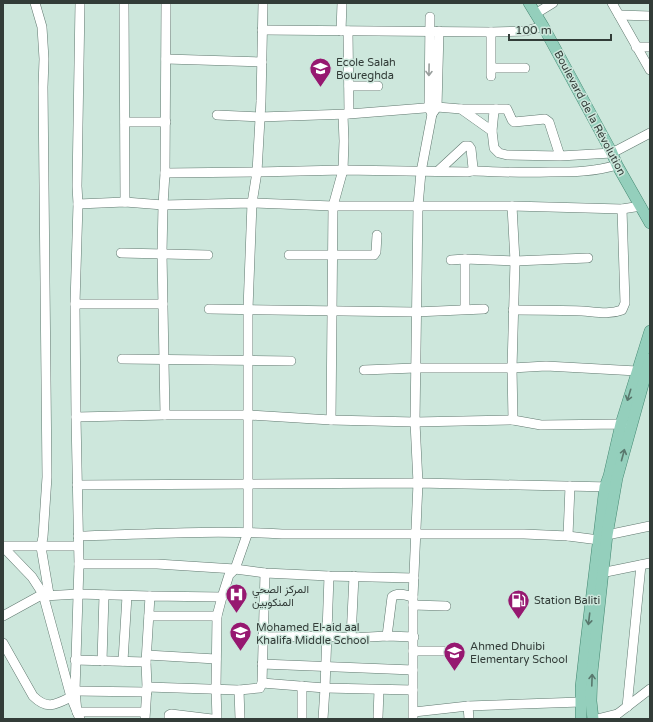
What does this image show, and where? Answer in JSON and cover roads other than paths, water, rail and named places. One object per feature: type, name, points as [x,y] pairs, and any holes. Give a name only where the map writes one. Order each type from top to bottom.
[{"type":"main road","name":"Boulevard de la Révolution","points":[[529,3],[650,223]]},
{"type":"main road","points":[[644,372],[650,331]]},
{"type":"main road","points":[[594,719],[591,701],[592,672],[599,574],[610,487],[609,476],[644,372],[650,359]]},
{"type":"main road","points":[[581,719],[586,643],[599,574]]},
{"type":"street","points":[[35,3],[42,27],[44,59],[43,94],[47,477],[41,547],[45,595],[79,716],[145,716],[147,690],[146,659],[150,596]]},
{"type":"street","points":[[73,694],[79,564],[75,304],[78,204],[80,3]]},
{"type":"street","points":[[124,3],[125,202]]},
{"type":"street","points":[[165,414],[162,253],[166,122],[166,3]]},
{"type":"street","points":[[217,719],[217,616],[229,575],[235,569],[248,532],[248,309],[252,204],[257,172],[260,117],[263,3]]},
{"type":"street","points":[[331,420],[333,206],[343,170],[349,86],[342,3]]},
{"type":"street","points":[[535,14],[553,3]]},
{"type":"street","points":[[612,3],[650,70]]},
{"type":"street","points":[[619,15],[650,16]]},
{"type":"street","points":[[430,17],[434,31],[432,109],[421,172],[418,206],[415,312],[415,422],[418,483],[413,601],[413,715],[468,706],[581,702]]},
{"type":"street","points":[[262,30],[491,32],[526,30],[543,26]]},
{"type":"street","points":[[491,32],[492,72],[525,68]]},
{"type":"street","points":[[636,47],[650,47]]},
{"type":"street","points":[[166,59],[262,62]]},
{"type":"street","points":[[349,86],[378,86]]},
{"type":"street","points":[[217,115],[260,117],[346,115],[432,109],[507,109],[514,122],[545,119],[548,122],[560,156]]},
{"type":"street","points":[[461,109],[492,131]]},
{"type":"street","points":[[496,109],[494,112],[492,131],[494,148],[500,153],[507,155],[560,156],[612,153],[650,133]]},
{"type":"street","points":[[125,122],[166,122]]},
{"type":"street","points":[[438,171],[465,146],[468,146],[471,149],[472,171]]},
{"type":"street","points":[[165,172],[343,170],[421,172],[581,172],[600,170],[617,165]]},
{"type":"street","points":[[78,204],[125,202],[163,205],[252,204],[333,206],[512,206],[622,209],[641,206]]},
{"type":"street","points":[[512,206],[514,261],[512,368],[513,420]]},
{"type":"street","points":[[513,310],[584,311],[608,313],[622,310],[625,303],[622,209]]},
{"type":"street","points":[[290,255],[374,255],[376,252],[377,235]]},
{"type":"street","points":[[121,253],[208,255]]},
{"type":"street","points":[[452,260],[465,259],[514,261],[588,258]]},
{"type":"street","points":[[465,259],[465,309]]},
{"type":"street","points":[[75,304],[163,304]]},
{"type":"street","points":[[209,309],[415,312],[484,309]]},
{"type":"street","points":[[122,359],[291,361]]},
{"type":"street","points":[[364,370],[415,368],[512,368],[546,366],[644,372]]},
{"type":"street","points":[[76,417],[165,414],[248,415],[331,420],[415,422],[513,420],[541,425],[626,425]]},
{"type":"street","points":[[77,485],[418,483],[610,487]]},
{"type":"street","points":[[568,536],[570,486]]},
{"type":"street","points":[[78,536],[248,532],[282,534],[524,534],[603,538],[649,524]]},
{"type":"street","points":[[3,547],[78,546]]},
{"type":"street","points":[[3,547],[32,577],[45,595]]},
{"type":"street","points":[[79,564],[157,564],[329,576],[414,578]]},
{"type":"street","points":[[599,574],[645,564],[627,707]]},
{"type":"street","points":[[3,643],[32,696],[38,702],[46,705],[56,705],[73,694],[147,690],[216,688],[239,690],[260,688],[262,683],[262,637],[265,572]]},
{"type":"street","points":[[323,719],[329,576]]},
{"type":"street","points":[[351,638],[354,576]]},
{"type":"street","points":[[3,616],[45,595],[78,594],[222,597]]},
{"type":"street","points":[[102,660],[104,595]]},
{"type":"street","points":[[387,636],[392,597],[394,595],[401,595],[413,601],[446,606]]},
{"type":"street","points":[[123,661],[127,596]]},
{"type":"street","points":[[149,616],[217,616]]},
{"type":"street","points":[[262,637],[414,637]]},
{"type":"street","points":[[413,651],[459,651]]},
{"type":"street","points":[[75,660],[123,661],[146,659],[216,659]]},
{"type":"street","points":[[262,664],[413,670]]},
{"type":"street","points":[[262,683],[325,688],[413,690]]},
{"type":"street","points":[[302,686],[302,719]]},
{"type":"street","points":[[597,719],[616,717],[650,689]]},
{"type":"street","points":[[239,690],[240,719]]},
{"type":"street","points":[[378,717],[379,690]]},
{"type":"street","points":[[468,706],[469,719]]},
{"type":"street","points":[[169,719],[169,715],[171,714],[212,719]]},
{"type":"place","name":"Ecole Salah Boureghda","points":[[321,88]]},
{"type":"place","name":"المركز الصحي المنكوبين","points":[[236,614]]},
{"type":"place","name":"Station Baliti","points":[[519,620]]},
{"type":"place","name":"Mohamed El-aid aal Khalifa Middle School","points":[[241,652]]},
{"type":"place","name":"Ahmed Dhuibi Elementary School","points":[[455,672]]}]
